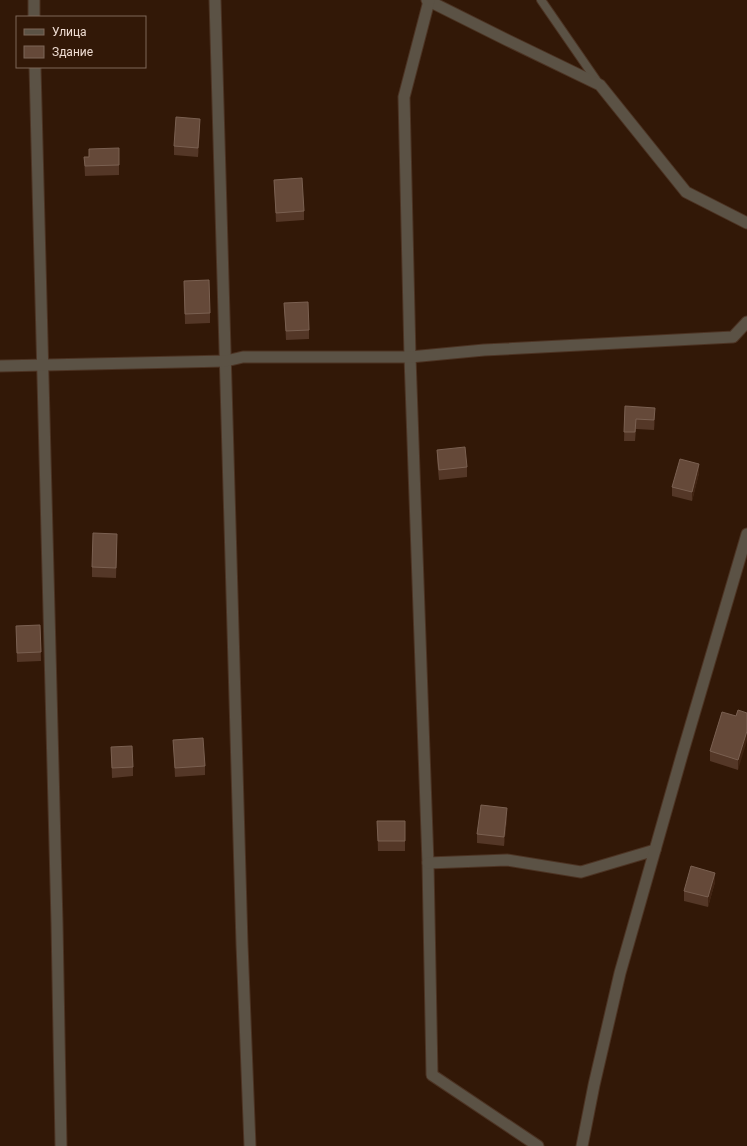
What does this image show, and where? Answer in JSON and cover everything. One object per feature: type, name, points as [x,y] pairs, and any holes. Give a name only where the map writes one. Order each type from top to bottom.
[{"type":"street","points":[[34,0],[34,16]]},
{"type":"street","points":[[215,0],[242,936],[250,1146]]},
{"type":"street","points":[[538,1146],[432,1075],[428,862],[410,357],[404,97],[428,0],[600,85],[686,192],[747,223]]},
{"type":"street","points":[[36,68],[61,1146]]},
{"type":"street","points":[[0,366],[226,362],[243,357],[410,357],[484,350],[733,337],[747,322]]},
{"type":"street","points":[[582,1146],[620,973],[747,534]]},
{"type":"street","points":[[428,862],[507,860],[582,872],[655,850]]},
{"type":"lane","points":[[541,0],[600,85]]},
{"type":"building","points":[[176,117],[200,119],[198,148],[174,146]]},
{"type":"building","points":[[119,148],[119,165],[85,166],[84,157],[89,157],[89,149]]},
{"type":"building","points":[[302,178],[304,211],[276,213],[274,180]]},
{"type":"building","points":[[209,280],[210,313],[185,314],[184,281]]},
{"type":"building","points":[[308,302],[309,330],[286,331],[284,303]]},
{"type":"building","points":[[625,406],[655,408],[654,420],[636,419],[635,432],[624,432]]},
{"type":"building","points":[[465,447],[467,467],[439,470],[437,450]]},
{"type":"building","points":[[680,459],[699,464],[692,492],[672,487]]},
{"type":"building","points":[[93,533],[117,534],[116,568],[92,567]]},
{"type":"building","points":[[40,625],[41,652],[17,653],[16,626]]},
{"type":"building","points":[[738,710],[747,713],[747,731],[738,760],[710,751],[722,712],[736,716]]},
{"type":"building","points":[[203,738],[205,766],[175,768],[173,740]]},
{"type":"building","points":[[132,746],[133,767],[112,768],[111,747]]},
{"type":"building","points":[[481,805],[507,808],[504,837],[477,834]]},
{"type":"building","points":[[377,821],[405,821],[405,841],[378,841]]},
{"type":"building","points":[[691,866],[715,873],[708,897],[684,891]]}]
